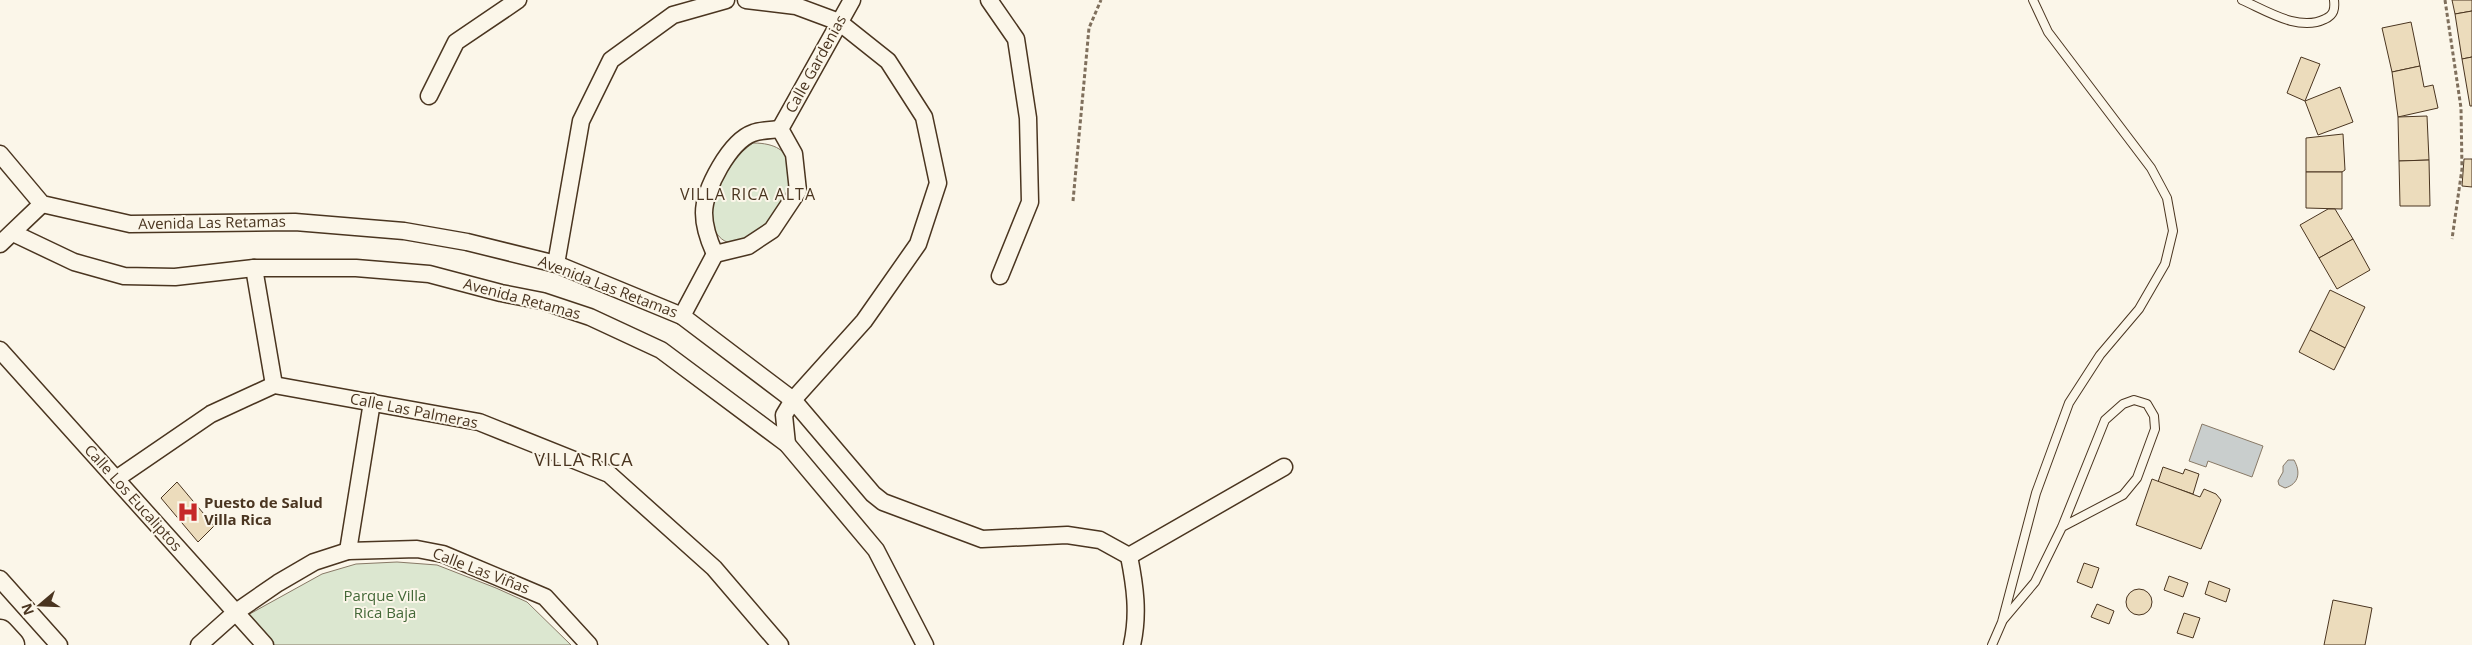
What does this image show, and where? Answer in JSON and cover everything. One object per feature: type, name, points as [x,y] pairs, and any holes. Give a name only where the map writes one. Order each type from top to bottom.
[{"type":"highway","points":[[0,633],[11,645]]},
{"type":"street","points":[[429,96],[456,42],[518,0]]},
{"type":"street","points":[[556,264],[581,121],[611,60],[673,15],[726,0]]},
{"type":"street","points":[[746,0],[796,6],[839,22],[888,61],[924,117],[938,183],[918,244],[864,321],[793,400],[784,415],[787,444]]},
{"type":"street","name":"Calle Gardenias","points":[[780,129],[852,0]]},
{"type":"street","points":[[990,0],[1016,39],[1028,118],[1030,202],[1000,276]]},
{"type":"street","name":"Calle Gardenias","points":[[780,129],[794,154],[798,191],[772,230],[748,246],[715,254],[707,238],[704,212],[713,182],[724,158],[739,142],[752,133],[780,129]]},
{"type":"street","points":[[0,154],[42,204],[0,244]]},
{"type":"street","name":"Avenida Las Retamas","points":[[42,204],[130,224],[295,222],[404,231],[467,242],[556,264],[682,316],[793,400],[873,494],[884,502],[982,539],[1067,535],[1100,540],[1129,556]]},
{"type":"street","name":"Avenida Retamas","points":[[13,233],[74,262],[124,276],[175,277],[254,268],[356,268],[429,274],[501,293],[542,300],[590,317],[661,350],[787,444],[876,550],[925,645]]},
{"type":"street","points":[[682,316],[715,254]]},
{"type":"street","points":[[116,479],[212,414],[274,384],[254,268]]},
{"type":"street","name":"Calle Los Eucaliptos","points":[[0,350],[265,645]]},
{"type":"street","name":"Calle Las Palmeras","points":[[274,384],[479,422],[610,474],[714,568],[780,645]]},
{"type":"street","points":[[348,551],[372,402]]},
{"type":"street","points":[[1132,645],[1136,628],[1136,591],[1129,556],[1284,467]]},
{"type":"street","name":"Calle Las Viñas","points":[[199,645],[236,612],[278,583],[314,562],[348,551],[417,548],[443,554],[546,597],[589,645]]},
{"type":"street","points":[[0,580],[59,645]]},
{"type":"lane","points":[[1992,645],[2002,622],[2036,493],[2070,403],[2100,355],[2140,309],[2164,264],[2173,231],[2168,198],[2151,168],[2048,32],[2033,0]]},
{"type":"lane","points":[[2242,0],[2286,19],[2303,24],[2319,22],[2331,16],[2335,9],[2334,0]]},
{"type":"lane","points":[[2002,622],[2035,582],[2062,527],[2104,420],[2122,404],[2134,400],[2147,404],[2154,416],[2155,429],[2137,478],[2123,495],[2062,527]]},
{"type":"path","points":[[1073,201],[1089,28],[1101,0]]},
{"type":"path","points":[[2445,0],[2461,108],[2462,169],[2452,239]]},
{"type":"green space","points":[[753,143],[779,149],[786,155],[790,164],[789,185],[779,208],[766,228],[736,242],[727,242],[719,237],[711,225],[714,199],[726,169],[733,160]]},
{"type":"green space","name":"Parque Villa Rica Baja","points":[[397,562],[437,565],[527,602],[571,645],[271,645],[246,616],[322,574],[356,564]]},
{"type":"shaded area","points":[[2202,424],[2263,446],[2252,477],[2208,461],[2206,467],[2189,461]]},
{"type":"shaded area","points":[[2288,460],[2294,460],[2298,473],[2296,481],[2285,488],[2279,485],[2278,481],[2283,472],[2283,466]]},
{"type":"building","points":[[2452,0],[2472,0],[2472,11],[2455,14]]},
{"type":"building","points":[[2472,11],[2472,57],[2462,59],[2455,14]]},
{"type":"building","points":[[2411,22],[2420,66],[2392,72],[2382,28]]},
{"type":"building","points":[[2301,57],[2320,64],[2305,101],[2287,93]]},
{"type":"building","points":[[2472,57],[2472,106],[2470,106],[2462,59]]},
{"type":"building","points":[[2420,66],[2424,87],[2433,85],[2438,108],[2398,117],[2392,72]]},
{"type":"building","points":[[2340,87],[2353,122],[2318,135],[2305,101]]},
{"type":"building","points":[[2427,116],[2429,160],[2399,161],[2398,117]]},
{"type":"building","points":[[2343,134],[2345,170],[2342,172],[2306,172],[2306,138]]},
{"type":"building","points":[[2464,159],[2472,159],[2472,187],[2462,186]]},
{"type":"building","points":[[2429,160],[2430,206],[2400,206],[2399,161]]},
{"type":"building","points":[[2306,172],[2342,172],[2342,209],[2306,208]]},
{"type":"building","points":[[2328,209],[2335,209],[2353,239],[2319,258],[2300,225]]},
{"type":"building","points":[[2353,239],[2370,270],[2337,289],[2319,258]]},
{"type":"building","points":[[2330,290],[2365,307],[2345,348],[2310,330]]},
{"type":"building","points":[[2310,330],[2345,348],[2334,370],[2299,352]]},
{"type":"building","points":[[2163,467],[2183,474],[2185,469],[2199,474],[2193,494],[2158,482]]},
{"type":"building","points":[[2152,479],[2200,497],[2204,489],[2216,494],[2221,500],[2201,549],[2136,525]]},
{"type":"building","name":"Puesto de Salud Villa Rica","points":[[177,482],[214,526],[198,542],[161,498]]},
{"type":"building","points":[[2084,563],[2099,568],[2092,588],[2077,582]]},
{"type":"building","points":[[2169,576],[2188,583],[2183,597],[2164,590]]},
{"type":"building","points":[[2209,581],[2230,589],[2226,602],[2205,594]]},
{"type":"building","points":[[2139,589],[2148,593],[2152,602],[2148,611],[2139,615],[2130,611],[2126,602],[2130,593]]},
{"type":"building","points":[[2333,600],[2372,608],[2365,645],[2324,645]]},
{"type":"building","points":[[2097,604],[2114,611],[2109,624],[2091,617]]},
{"type":"building","points":[[2184,613],[2200,618],[2193,638],[2177,633]]},
{"type":"place","name":"Puesto de Salud Villa Rica","points":[[188,512]]},
{"type":"district","name":"VILLA RICA ALTA","points":[[748,194]]},
{"type":"district","name":"VILLA RICA","points":[[584,460]]}]
